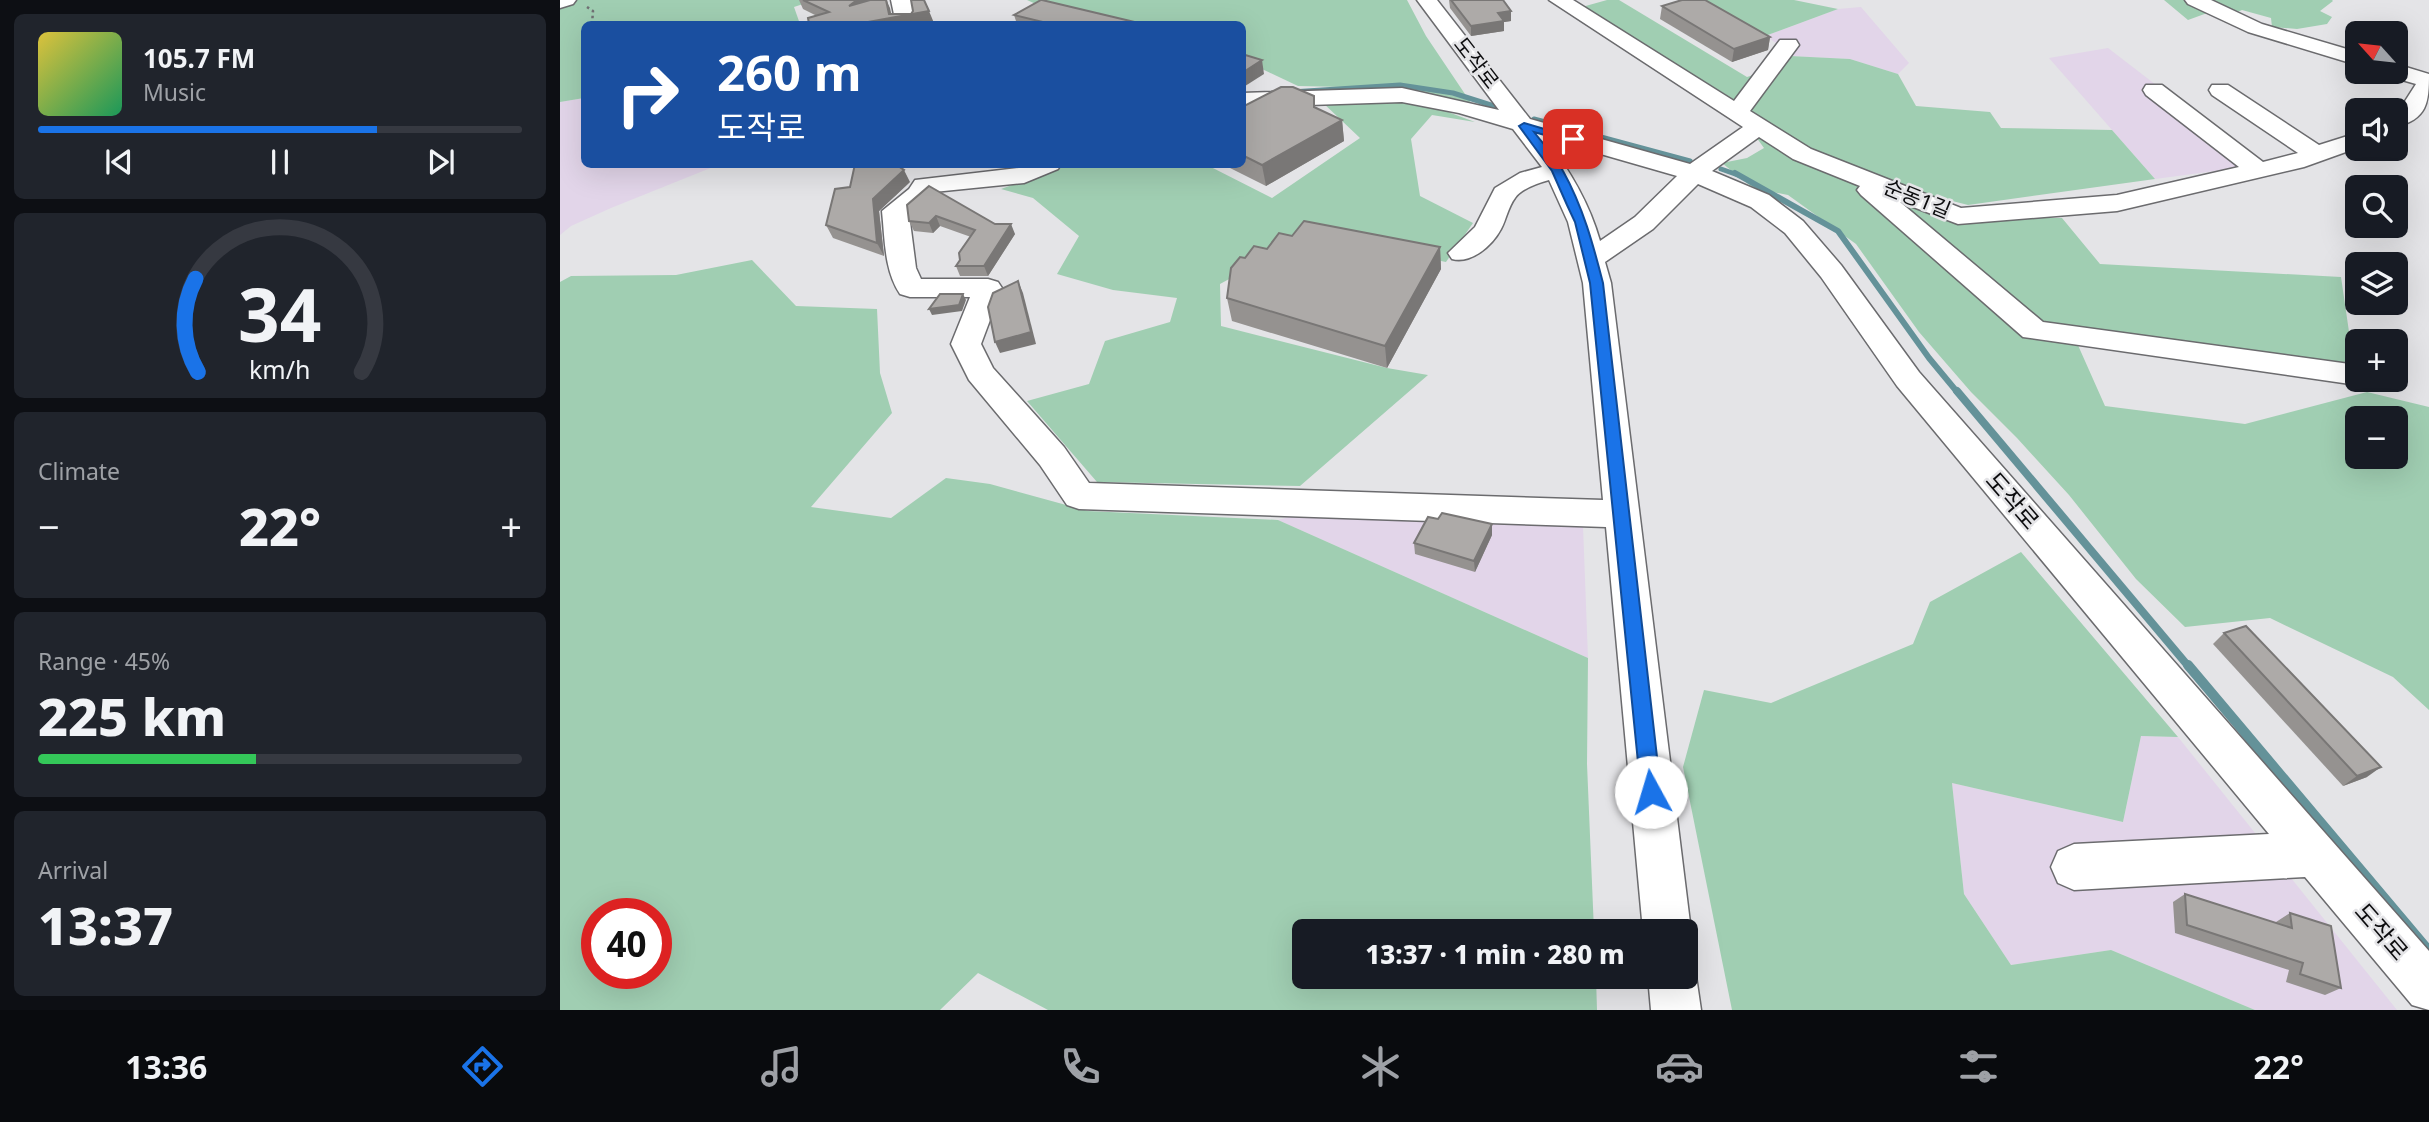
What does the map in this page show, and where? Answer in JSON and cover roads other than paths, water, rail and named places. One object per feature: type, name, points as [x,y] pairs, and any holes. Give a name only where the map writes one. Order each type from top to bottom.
[{"type":"street","points":[[560,2],[566,0]]},
{"type":"street","points":[[901,0],[905,21]]},
{"type":"street","name":"도작로","points":[[1427,0],[1557,170],[1581,222],[1597,283],[1666,919]]},
{"type":"street","name":"순동1길","points":[[1559,0],[1802,154],[1958,216],[2118,203],[2258,170],[2345,144]]},
{"type":"street","points":[[2195,0],[2255,28],[2345,55]]},
{"type":"street","points":[[1591,260],[1644,223],[1748,120],[1788,45]]},
{"type":"street","points":[[2408,75],[2429,81],[2408,114]]},
{"type":"street","points":[[2154,90],[2258,170]]},
{"type":"street","points":[[2220,90],[2316,155]]},
{"type":"street","points":[[1248,91],[1402,95],[1463,107],[1524,126]]},
{"type":"street","name":"도작로","points":[[1524,126],[1694,173],[1760,201],[1794,227],[1831,271],[1908,379],[2429,988]]},
{"type":"street","points":[[1040,168],[1024,175],[924,185],[920,193],[895,211],[902,268],[909,288],[988,288],[967,344],[980,373],[1052,456],[1079,496],[1620,514]]},
{"type":"street","points":[[1462,253],[1487,231],[1504,193],[1529,178],[1557,170]]},
{"type":"street","points":[[1849,172],[2034,330],[2345,373]]},
{"type":"street","points":[[2074,867],[2314,854]]},
{"type":"street","points":[[1674,989],[1676,1010]]},
{"type":"waterway","points":[[1291,92],[1400,85],[1453,93],[1494,106]]},
{"type":"waterway","points":[[1534,119],[1690,161]]},
{"type":"waterway","points":[[1721,169],[1738,175]]},
{"type":"waterway","points":[[1735,173],[1838,231],[1929,358],[1958,393]]},
{"type":"waterway","points":[[1957,391],[2189,667]]},
{"type":"waterway","points":[[2188,665],[2429,951]]}]
